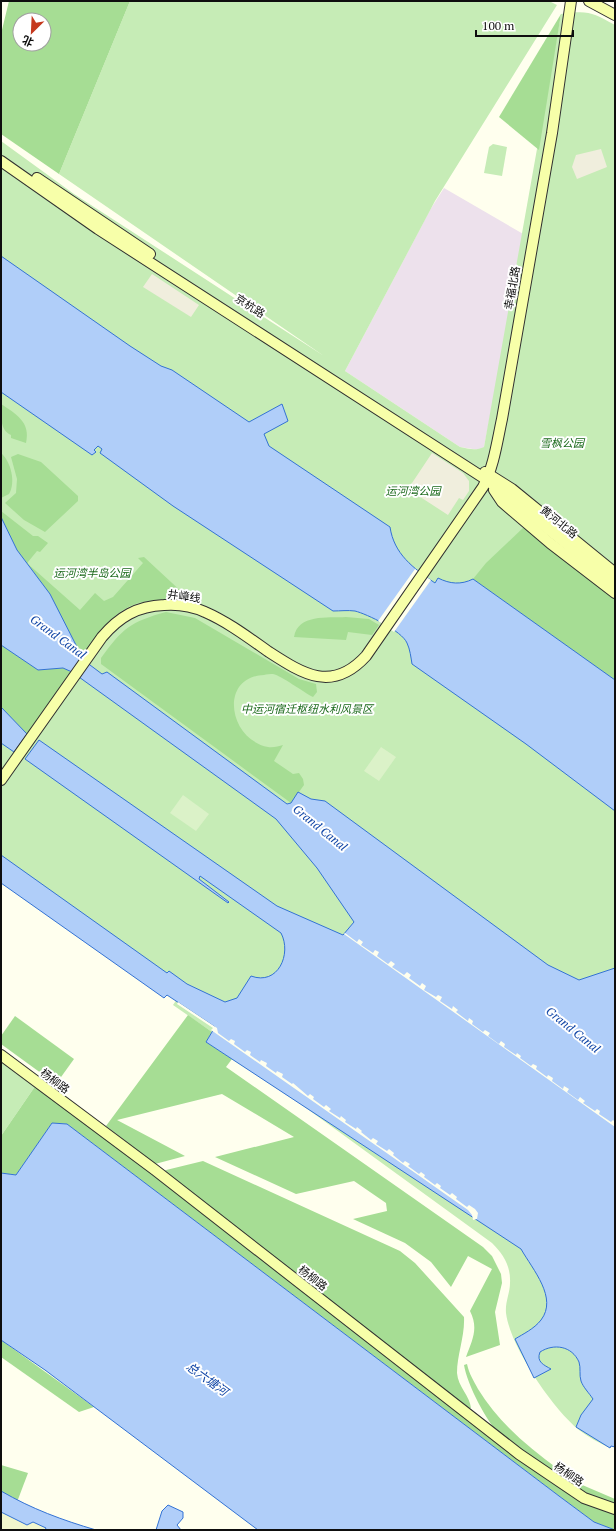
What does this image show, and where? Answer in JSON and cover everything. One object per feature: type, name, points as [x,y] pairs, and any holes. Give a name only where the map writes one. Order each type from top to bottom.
[{"type":"street","name":"幸福北路","points":[[431,561],[488,477],[495,454],[552,133],[571,1]]},
{"type":"street","points":[[589,1],[615,15]]},
{"type":"street","name":"京杭路","points":[[1,152],[136,245],[488,477]]},
{"type":"street","name":"京杭路","points":[[1,161],[98,229],[488,477]]},
{"type":"street","name":"黄河北路","points":[[488,477],[512,489],[615,573]]},
{"type":"street","name":"黄河北路","points":[[488,477],[615,582]]},
{"type":"street","points":[[488,477],[502,502],[550,543],[615,592]]},
{"type":"street","name":"井嶂线","points":[[1,780],[88,656],[114,623],[132,611],[156,605],[174,604],[204,611],[229,625],[297,670],[306,674],[322,677],[339,675],[356,666],[366,656],[431,561]]},
{"type":"street","name":"杨柳路","points":[[1,1055],[155,1170],[519,1454],[584,1498],[615,1508]]},
{"type":"shaded area","points":[[601,149],[607,167],[577,179],[572,167],[576,155]]},
{"type":"shaded area","points":[[444,188],[525,235],[484,447],[479,450],[460,447],[345,371],[430,210]]},
{"type":"shaded area","points":[[152,274],[199,305],[191,317],[143,287]]},
{"type":"shaded area","points":[[432,453],[463,473],[469,481],[469,491],[463,500],[459,498],[448,515],[408,489]]},
{"type":"green space","points":[[9,1],[130,1],[59,174],[1,134],[1,34]]},
{"type":"green space","name":"中运河宿迁枢纽水利风景区","points":[[130,1],[549,1],[557,5],[435,201],[345,371],[460,447],[472,449],[484,447],[561,14],[578,12],[590,13],[615,25],[615,1447],[611,1446],[610,1448],[579,1430],[557,1407],[534,1376],[515,1342],[509,1327],[506,1313],[510,1287],[508,1266],[503,1256],[492,1243],[302,1105],[206,1042],[212,1032],[173,1005],[181,993],[1,864],[1,141],[74,194],[324,356],[59,174]]},
{"type":"green space","points":[[561,14],[539,150],[499,117]]},
{"type":"green space","points":[[493,144],[507,147],[502,176],[484,173],[489,147]]},
{"type":"green space","points":[[1,404],[21,419],[26,429],[26,443],[11,438],[11,435],[5,430],[2,422]]},
{"type":"green space","points":[[1,453],[5,457],[10,467],[12,484],[9,494],[1,498]]},
{"type":"green space","points":[[18,454],[41,462],[78,496],[78,501],[45,532],[24,520],[5,503],[16,493],[17,479],[11,457]]},
{"type":"green space","points":[[1,511],[33,536],[38,536],[48,543],[40,552],[37,551],[28,564],[80,610],[95,593],[104,601],[113,597],[143,563],[138,558],[144,557],[185,595],[170,599],[143,602],[132,605],[123,610],[100,632],[82,659],[74,652],[50,594],[17,550],[1,517]]},
{"type":"green space","points":[[525,526],[615,596],[615,680],[473,579],[486,563]]},
{"type":"green space","points":[[166,612],[195,618],[299,679],[316,684],[317,692],[313,697],[277,675],[266,674],[250,678],[240,686],[235,697],[234,709],[237,721],[244,733],[254,742],[268,747],[283,745],[274,761],[293,774],[299,773],[303,779],[304,785],[291,803],[101,664],[101,658],[115,640],[128,628],[144,619]]},
{"type":"green space","points":[[346,617],[369,619],[379,625],[372,635],[348,632],[346,640],[294,637],[301,624],[307,621],[322,618]]},
{"type":"green space","points":[[1,645],[38,670],[63,668],[72,672],[27,734],[1,707]]},
{"type":"green space","points":[[381,747],[396,757],[379,781],[364,771]]},
{"type":"green space","points":[[183,795],[209,814],[196,831],[170,813]]},
{"type":"green space","points":[[188,1015],[212,1032],[206,1042],[232,1059],[226,1067],[483,1247],[492,1256],[501,1274],[502,1283],[495,1312],[500,1345],[466,1357],[474,1334],[473,1317],[470,1311],[492,1269],[468,1256],[451,1287],[431,1262],[405,1243],[353,1219],[387,1211],[386,1203],[354,1181],[296,1194],[215,1157],[294,1137],[222,1094],[117,1120],[185,1156],[155,1164],[106,1126]]},
{"type":"green space","points":[[15,1016],[74,1059],[56,1084],[1,1044],[1,1036]]},
{"type":"green space","points":[[1,1058],[36,1085],[1,1136]]},
{"type":"green space","points":[[36,1085],[501,1442],[615,1513],[615,1530],[594,1522],[67,1124],[52,1123],[16,1175],[1,1173],[1,1136]]},
{"type":"green space","points":[[203,1161],[400,1251],[415,1263],[464,1317],[457,1373],[459,1383],[469,1399],[471,1408],[466,1408],[162,1171]]},
{"type":"green space","points":[[1,1340],[94,1407],[79,1412],[1,1357]]},
{"type":"green space","points":[[467,1364],[470,1374],[486,1401],[514,1433],[558,1469],[554,1474],[513,1447],[496,1430],[484,1413],[473,1392],[464,1365]]},
{"type":"green space","points":[[1,1465],[28,1473],[14,1510],[1,1503]]},
{"type":"green space","points":[[580,1484],[615,1499],[615,1506],[577,1490]]},
{"type":"green space","points":[[1,1503],[57,1530],[1,1530]]},
{"type":"water","points":[[1,256],[130,346],[161,366],[172,370],[249,422],[282,404],[288,421],[264,434],[269,446],[390,527],[392,537],[400,553],[419,572],[435,583],[438,578],[447,582],[456,583],[473,579],[615,680],[615,811],[526,744],[412,664],[407,643],[404,638],[392,628],[355,611],[333,611],[173,506],[100,453],[102,449],[98,446],[94,450],[96,452],[92,455],[1,392]]},
{"type":"water","name":"Grand Canal","points":[[1,517],[17,550],[50,594],[77,647],[74,653],[102,674],[107,672],[287,804],[291,803],[298,792],[311,799],[325,801],[548,965],[579,980],[615,968],[615,1447],[611,1446],[610,1448],[576,1427],[581,1415],[593,1399],[581,1381],[580,1364],[572,1352],[567,1349],[557,1347],[545,1349],[540,1352],[539,1358],[541,1363],[551,1369],[534,1378],[515,1339],[532,1329],[541,1320],[546,1311],[547,1303],[542,1284],[521,1249],[206,1042],[215,1027],[167,995],[164,998],[1,883],[1,855],[167,973],[169,971],[187,984],[225,1002],[237,998],[251,976],[260,978],[269,976],[275,972],[280,966],[283,958],[285,950],[281,933],[200,876],[199,879],[229,902],[228,903],[25,759],[39,740],[277,906],[343,935],[354,922],[317,868],[276,819],[72,672],[63,668],[38,670],[1,645]]},
{"type":"water","points":[[1,707],[27,734],[14,752],[1,743]]},
{"type":"water","name":"总六塘河","points":[[52,1123],[67,1124],[594,1522],[615,1530],[258,1530],[45,1370],[1,1340],[1,1173],[16,1175]]},
{"type":"water","points":[[1,1491],[47,1514],[96,1530],[45,1530],[46,1528],[33,1522],[27,1525],[1,1512]]},
{"type":"water","points":[[168,1505],[183,1512],[183,1518],[177,1525],[181,1530],[156,1530],[162,1511]]},
{"type":"pier","points":[[415,569],[431,580],[394,632],[378,621]]},
{"type":"pier","points":[[345,933],[357,942],[359,939],[363,942],[361,945],[373,953],[375,950],[379,952],[377,956],[388,964],[391,961],[395,964],[392,967],[404,975],[407,972],[411,975],[409,978],[420,986],[422,983],[426,986],[424,990],[436,997],[438,995],[442,997],[440,1001],[452,1009],[453,1006],[458,1010],[456,1012],[468,1021],[469,1018],[473,1021],[472,1024],[483,1032],[485,1030],[490,1033],[488,1036],[499,1044],[501,1041],[505,1044],[504,1047],[516,1055],[517,1053],[521,1056],[520,1058],[531,1066],[533,1064],[537,1066],[536,1069],[547,1077],[548,1075],[553,1078],[552,1081],[563,1089],[564,1086],[569,1089],[567,1092],[578,1100],[580,1097],[585,1101],[583,1103],[595,1111],[597,1109],[600,1111],[599,1114],[611,1122],[613,1120],[615,1122],[615,1127],[344,934]]},
{"type":"pier","points":[[178,1002],[217,1028],[218,1033],[229,1041],[231,1039],[235,1041],[234,1044],[245,1052],[247,1050],[251,1052],[250,1055],[260,1062],[261,1060],[267,1063],[266,1066],[276,1073],[277,1071],[283,1074],[282,1077],[292,1084],[293,1083],[308,1096],[310,1094],[314,1097],[313,1099],[324,1107],[326,1105],[331,1109],[329,1111],[340,1118],[341,1116],[346,1120],[345,1122],[356,1129],[357,1127],[371,1140],[373,1138],[378,1141],[376,1144],[387,1151],[389,1149],[394,1153],[393,1155],[403,1163],[405,1161],[410,1164],[408,1166],[419,1174],[421,1172],[425,1175],[424,1177],[435,1185],[437,1183],[441,1186],[440,1188],[450,1195],[452,1193],[457,1197],[456,1199],[467,1207],[469,1205],[475,1209],[478,1213],[477,1219],[473,1220],[472,1215],[468,1210],[211,1030],[213,1028],[177,1004]]},
{"type":"park label","name":"雪枫公园","points":[[562,443]]},
{"type":"park label","name":"运河湾公园","points":[[413,491]]},
{"type":"park label","name":"运河湾半岛公园","points":[[92,573]]}]
